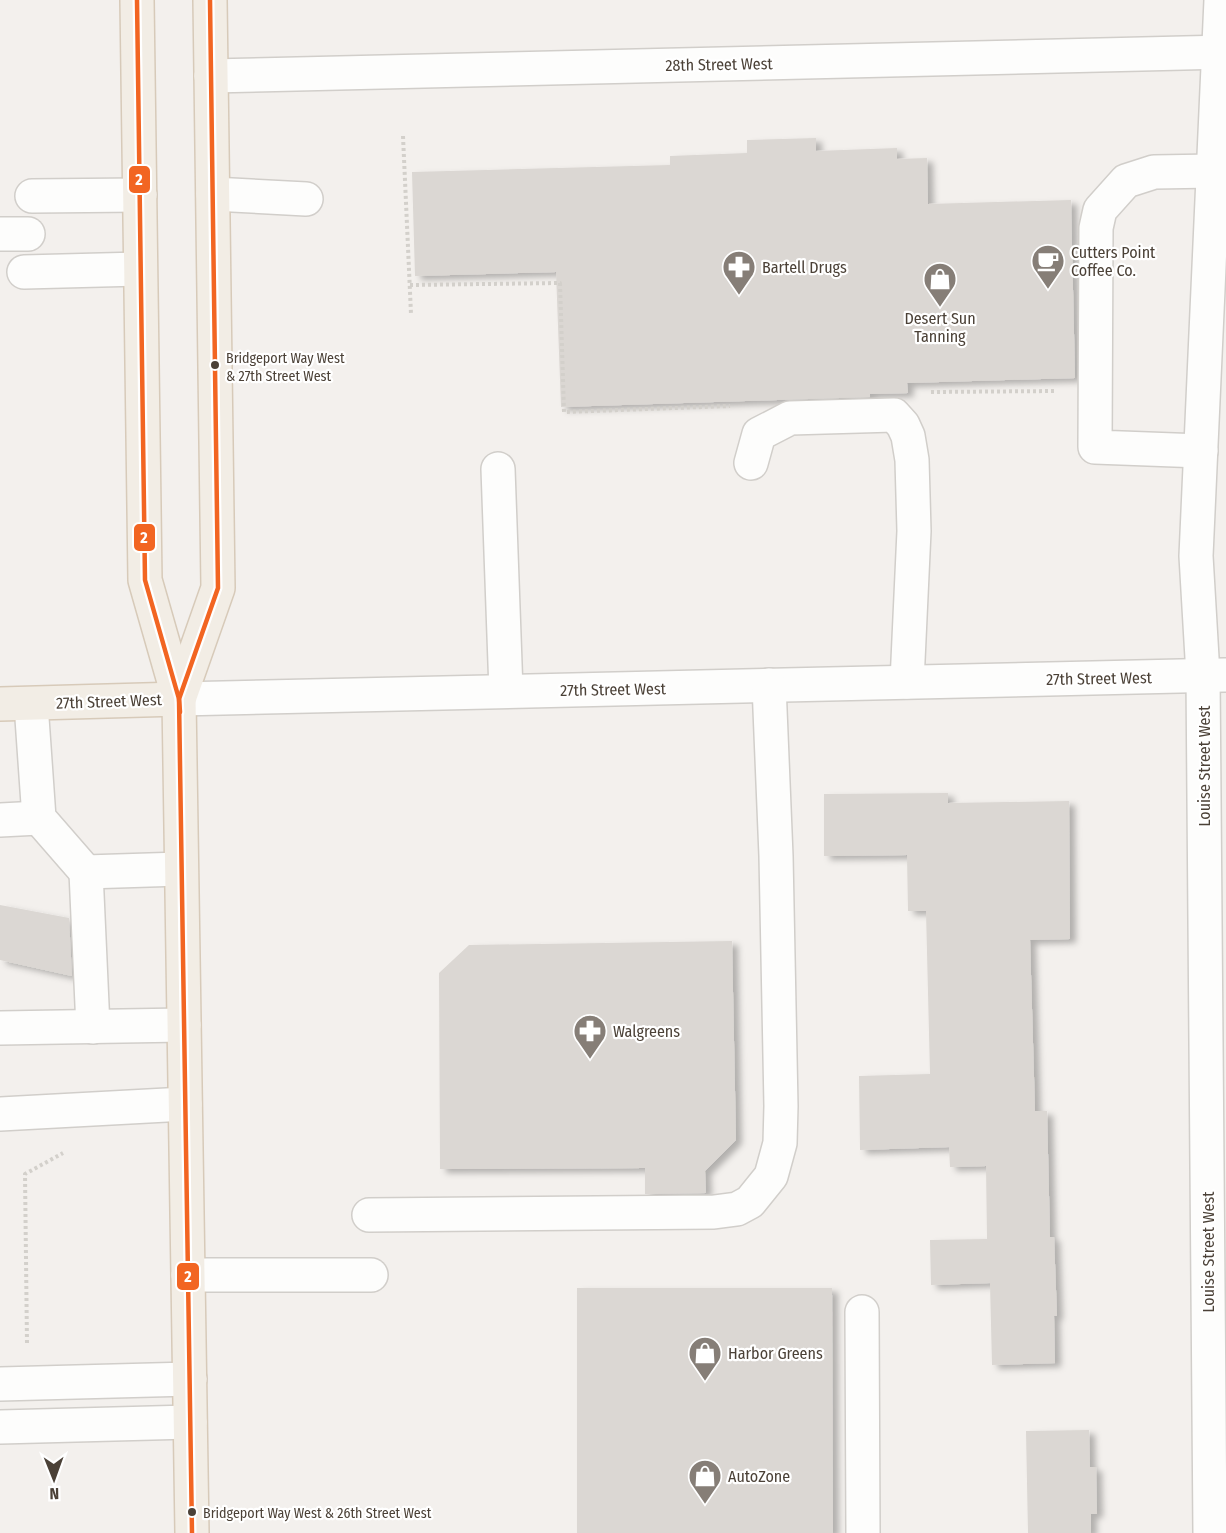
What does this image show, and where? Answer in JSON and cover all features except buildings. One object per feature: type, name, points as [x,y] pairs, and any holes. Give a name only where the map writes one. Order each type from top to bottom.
[{"type":"main road","points":[[137,0],[145,580],[179,699],[192,1533]]},
{"type":"main road","points":[[179,699],[218,588],[210,0]]},
{"type":"main road","name":"27th Street West","points":[[15,704],[179,699]]},
{"type":"street","name":"Louise Street West","points":[[1210,1533],[1215,675],[1196,556],[1214,171],[1223,52],[1221,0]]},
{"type":"street","name":"28th Street West","points":[[211,76],[1223,52]]},
{"type":"street","points":[[1201,451],[1095,447],[1096,228],[1100,210],[1126,181],[1154,172],[1214,171]]},
{"type":"street","points":[[213,194],[306,199]]},
{"type":"street","points":[[32,196],[140,195]]},
{"type":"street","points":[[24,272],[140,269]]},
{"type":"street","points":[[751,464],[759,434],[790,418],[894,416],[903,424],[908,436],[912,460],[914,531],[907,682]]},
{"type":"street","points":[[498,469],[506,692]]},
{"type":"street","name":"27th Street West","points":[[179,699],[1215,675]]},
{"type":"street","points":[[369,1215],[714,1212],[737,1209],[750,1202],[771,1176],[780,1143],[776,856],[769,685]]},
{"type":"street","points":[[15,704],[39,818],[86,872],[93,1027]]},
{"type":"street","points":[[0,820],[39,818]]},
{"type":"street","points":[[86,872],[181,869]]},
{"type":"street","points":[[0,1029],[184,1025]]},
{"type":"street","points":[[0,1114],[185,1104]]},
{"type":"street","points":[[188,1275],[371,1275]]},
{"type":"street","points":[[862,1312],[863,1533]]},
{"type":"street","points":[[14,1384],[190,1379]]},
{"type":"street","points":[[0,1427],[190,1422]]},
{"type":"path","points":[[403,136],[411,314]]},
{"type":"path","points":[[410,285],[560,283],[564,412],[736,406]]},
{"type":"path","points":[[927,393],[1095,390]]},
{"type":"path","points":[[14,1384],[25,1173],[64,1152]]},
{"type":"transit line","name":"2","points":[[137,0],[145,580],[179,699],[180,712]]},
{"type":"transit line","name":"2","points":[[192,1533],[179,699],[218,588],[210,0]]},
{"type":"place","name":"Cutters Point Coffee Co.","points":[[1048,290]]},
{"type":"place","name":"Bartell Drugs","points":[[739,296]]},
{"type":"place","name":"Desert Sun Tanning","points":[[940,308]]},
{"type":"place","name":"Bridgeport Way West & 27th Street West","points":[[215,365]]},
{"type":"place","name":"Walgreens","points":[[590,1060]]},
{"type":"place","name":"Harbor Greens","points":[[705,1382]]},
{"type":"place","name":"AutoZone","points":[[705,1505]]},
{"type":"place","name":"Bridgeport Way West & 26th Street West","points":[[192,1512]]}]
